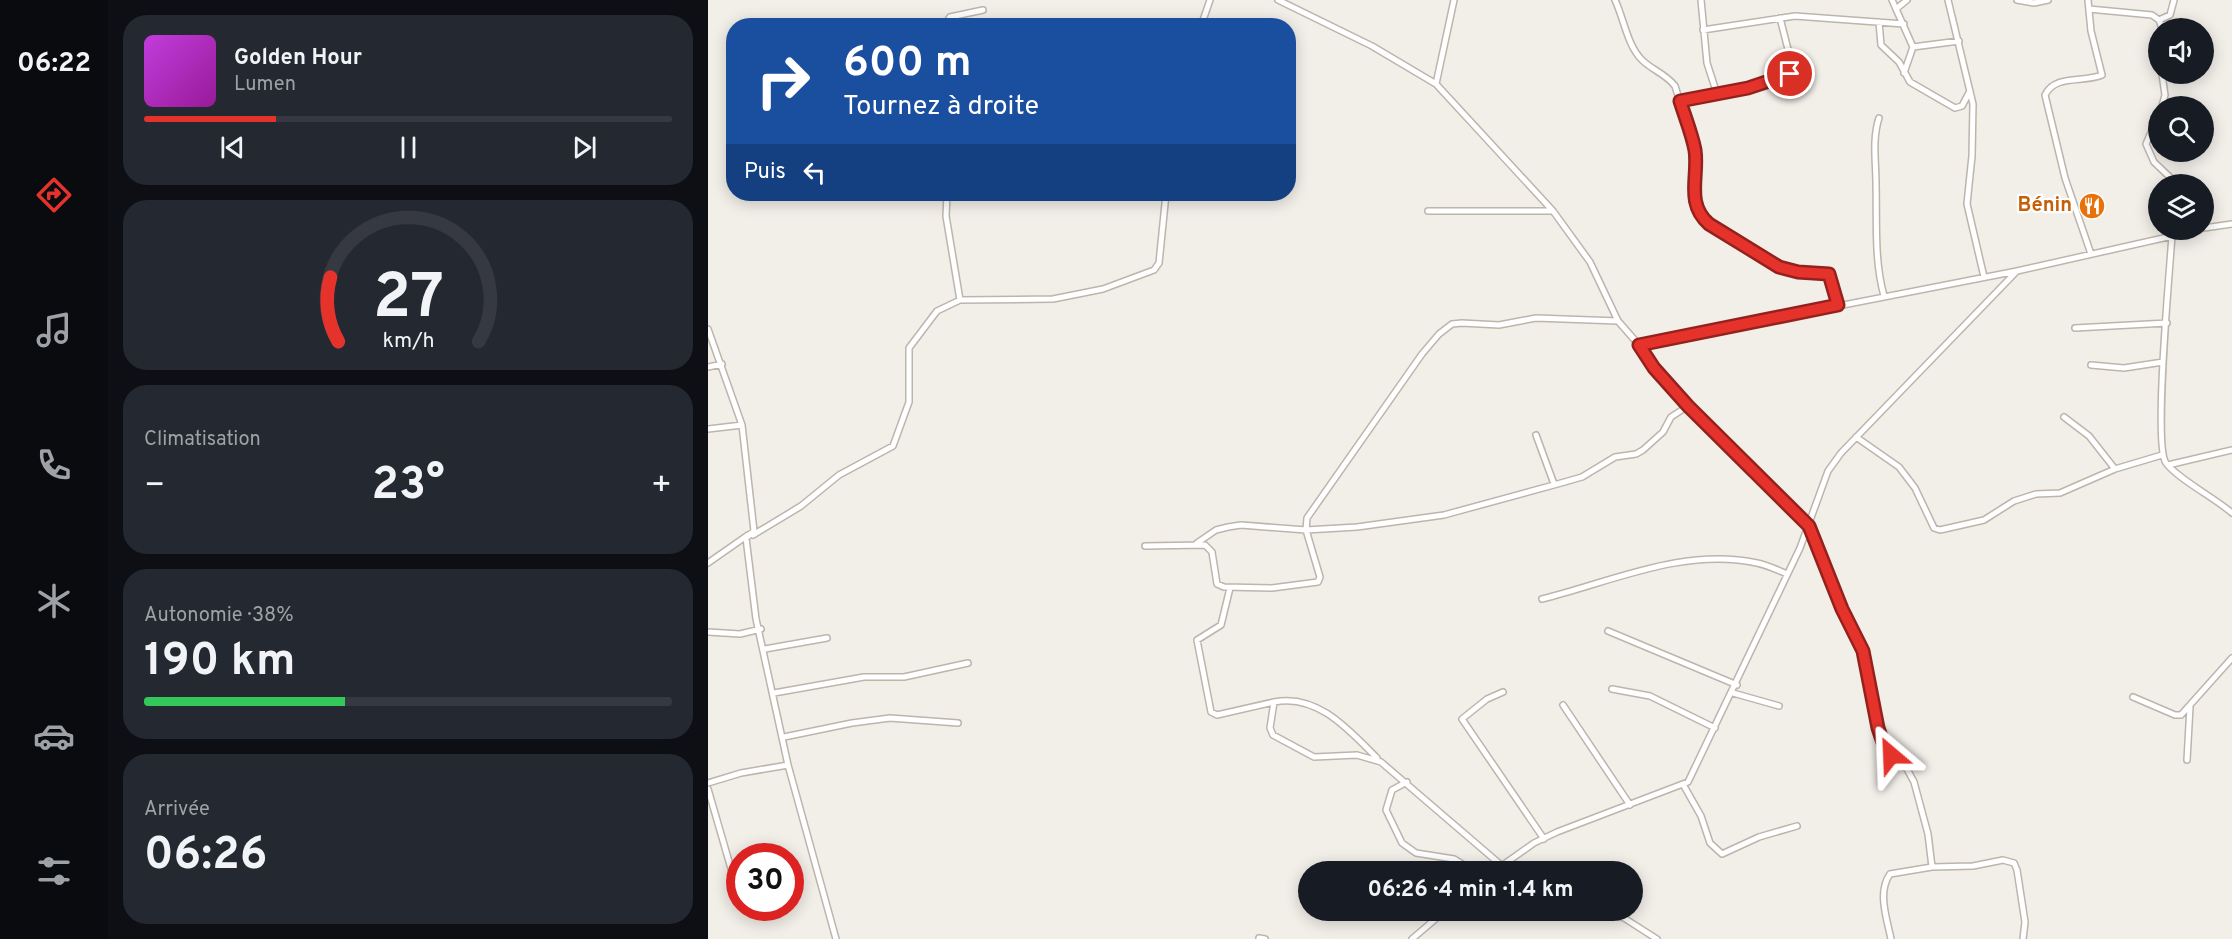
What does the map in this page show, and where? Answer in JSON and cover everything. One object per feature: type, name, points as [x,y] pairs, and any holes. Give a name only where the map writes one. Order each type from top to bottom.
[{"type":"street","points":[[1204,18],[1210,0]]},
{"type":"street","points":[[1278,0],[1372,46],[1436,84],[1553,211],[1590,262],[1618,321],[1639,345],[1654,368],[1688,406],[1809,526],[1848,623],[1863,651],[1878,728],[1885,748],[1907,769],[1914,782],[1927,826],[1932,867]]},
{"type":"street","points":[[1436,84],[1454,0]]},
{"type":"street","points":[[1615,0],[1637,54],[1643,62],[1670,78],[1680,101],[1695,150],[1693,194],[1701,217],[1779,267],[1798,272],[1829,274],[1838,305]]},
{"type":"street","points":[[1701,0],[1707,63],[1717,94]]},
{"type":"street","points":[[1892,0],[1913,47],[1904,73]]},
{"type":"street","points":[[1896,9],[1907,0]]},
{"type":"street","points":[[1948,0],[1974,104],[1967,204],[1984,277]]},
{"type":"street","points":[[2017,0],[2034,3],[2048,0]]},
{"type":"street","points":[[2088,0],[2091,31],[2102,75],[2058,82],[2048,88],[2044,95],[2065,178],[2091,254]]},
{"type":"street","points":[[2163,18],[2170,15],[2174,0]]},
{"type":"street","points":[[2090,9],[2152,15],[2156,18]]},
{"type":"street","points":[[949,18],[983,10]]},
{"type":"street","points":[[1703,30],[1795,16],[1904,24]]},
{"type":"street","points":[[1680,101],[1748,88],[1790,74],[1792,65],[1780,18]]},
{"type":"street","points":[[1879,22],[1881,45],[1899,62],[1904,73],[1917,88],[1955,108],[1962,106],[1971,89]]},
{"type":"street","points":[[1913,47],[1959,41]]},
{"type":"street","points":[[1879,118],[1875,139],[1877,249],[1879,279],[1884,296]]},
{"type":"street","points":[[2154,162],[2166,174]]},
{"type":"street","points":[[947,201],[946,216],[960,300]]},
{"type":"street","points":[[746,538],[801,506],[839,475],[893,446],[909,402],[909,348],[937,311],[960,300],[1053,298],[1103,289],[1154,270],[1159,263],[1165,201]]},
{"type":"street","points":[[1428,211],[1553,211]]},
{"type":"street","points":[[2214,227],[2232,224]]},
{"type":"street","points":[[1639,345],[2017,271],[2151,240]]},
{"type":"street","points":[[2172,240],[2163,362],[2162,455],[2168,465],[2232,513]]},
{"type":"street","points":[[1508,861],[1544,839],[1684,786],[1695,773],[1737,685],[1809,526],[1827,471],[1856,437],[2017,271]]},
{"type":"street","points":[[1145,546],[1197,543],[1210,548],[1217,584],[1230,588],[1272,588],[1318,582],[1320,577],[1306,530],[1307,518],[1422,354],[1452,324],[1471,322],[1499,325],[1536,318],[1618,321]]},
{"type":"street","points":[[2075,328],[2167,323]]},
{"type":"street","points":[[708,329],[742,425],[754,531]]},
{"type":"street","points":[[2091,365],[2124,368],[2163,362]]},
{"type":"street","points":[[708,367],[722,364]]},
{"type":"street","points":[[1197,543],[1216,530],[1241,525],[1306,530],[1444,515],[1582,477],[1615,457],[1636,454],[1643,450],[1663,432],[1671,417],[1688,406]]},
{"type":"street","points":[[2064,417],[2089,436],[2115,469]]},
{"type":"street","points":[[708,429],[742,425]]},
{"type":"street","points":[[1536,435],[1554,484]]},
{"type":"street","points":[[1856,437],[1899,467],[1916,488],[1934,528],[1940,530],[1984,520],[2014,501],[2042,493],[2060,493],[2115,469],[2162,455]]},
{"type":"street","points":[[2168,465],[2232,450]]},
{"type":"street","points":[[746,538],[754,531]]},
{"type":"street","points":[[708,563],[754,531]]},
{"type":"street","points":[[746,538],[756,619],[765,649],[788,765],[836,939]]},
{"type":"street","points":[[1542,599],[1641,571],[1695,560],[1757,563],[1787,574]]},
{"type":"street","points":[[1230,588],[1221,626],[1197,640],[1211,712],[1217,715],[1289,699],[1304,702],[1324,711],[1348,728],[1381,762],[1407,782],[1442,817],[1496,861]]},
{"type":"street","points":[[708,632],[740,634],[760,629]]},
{"type":"street","points":[[1608,631],[1737,685]]},
{"type":"street","points":[[765,649],[827,638]]},
{"type":"street","points":[[2133,697],[2175,716],[2181,715],[2232,658]]},
{"type":"street","points":[[774,693],[864,677],[904,677],[968,663]]},
{"type":"street","points":[[1612,689],[1650,696],[1715,728]]},
{"type":"street","points":[[1503,692],[1479,705],[1462,719],[1544,839]]},
{"type":"street","points":[[1732,693],[1779,706]]},
{"type":"street","points":[[1274,702],[1270,728],[1273,735],[1314,757],[1357,755],[1381,762]]},
{"type":"street","points":[[1563,705],[1630,805]]},
{"type":"street","points":[[2187,760],[2190,707]]},
{"type":"street","points":[[784,737],[890,718],[958,723]]},
{"type":"street","points":[[708,783],[741,773],[788,765]]},
{"type":"street","points":[[1407,782],[1392,790],[1386,810],[1402,843],[1416,853],[1457,861]]},
{"type":"street","points":[[1684,786],[1701,816],[1710,843],[1722,854],[1759,837],[1797,826]]},
{"type":"street","points":[[708,789],[726,851]]},
{"type":"street","points":[[1891,939],[1884,891],[1885,881],[1890,874],[1932,867],[1973,867],[2002,860],[2014,863],[2025,922],[2023,939]]},
{"type":"street","points":[[1415,938],[1434,921]]},
{"type":"street","points":[[1629,921],[1657,939]]},
{"type":"place","name":"Bénin","points":[[2092,206]]},
{"type":"route","points":[[1790,74],[1748,88],[1680,101],[1695,150],[1693,194],[1696,208],[1709,224],[1779,267],[1798,272],[1829,274],[1838,305],[1639,345],[1654,368],[1688,406],[1737,458],[1809,526],[1814,534],[1842,609],[1863,651],[1878,728],[1885,748],[1891,755]]}]
